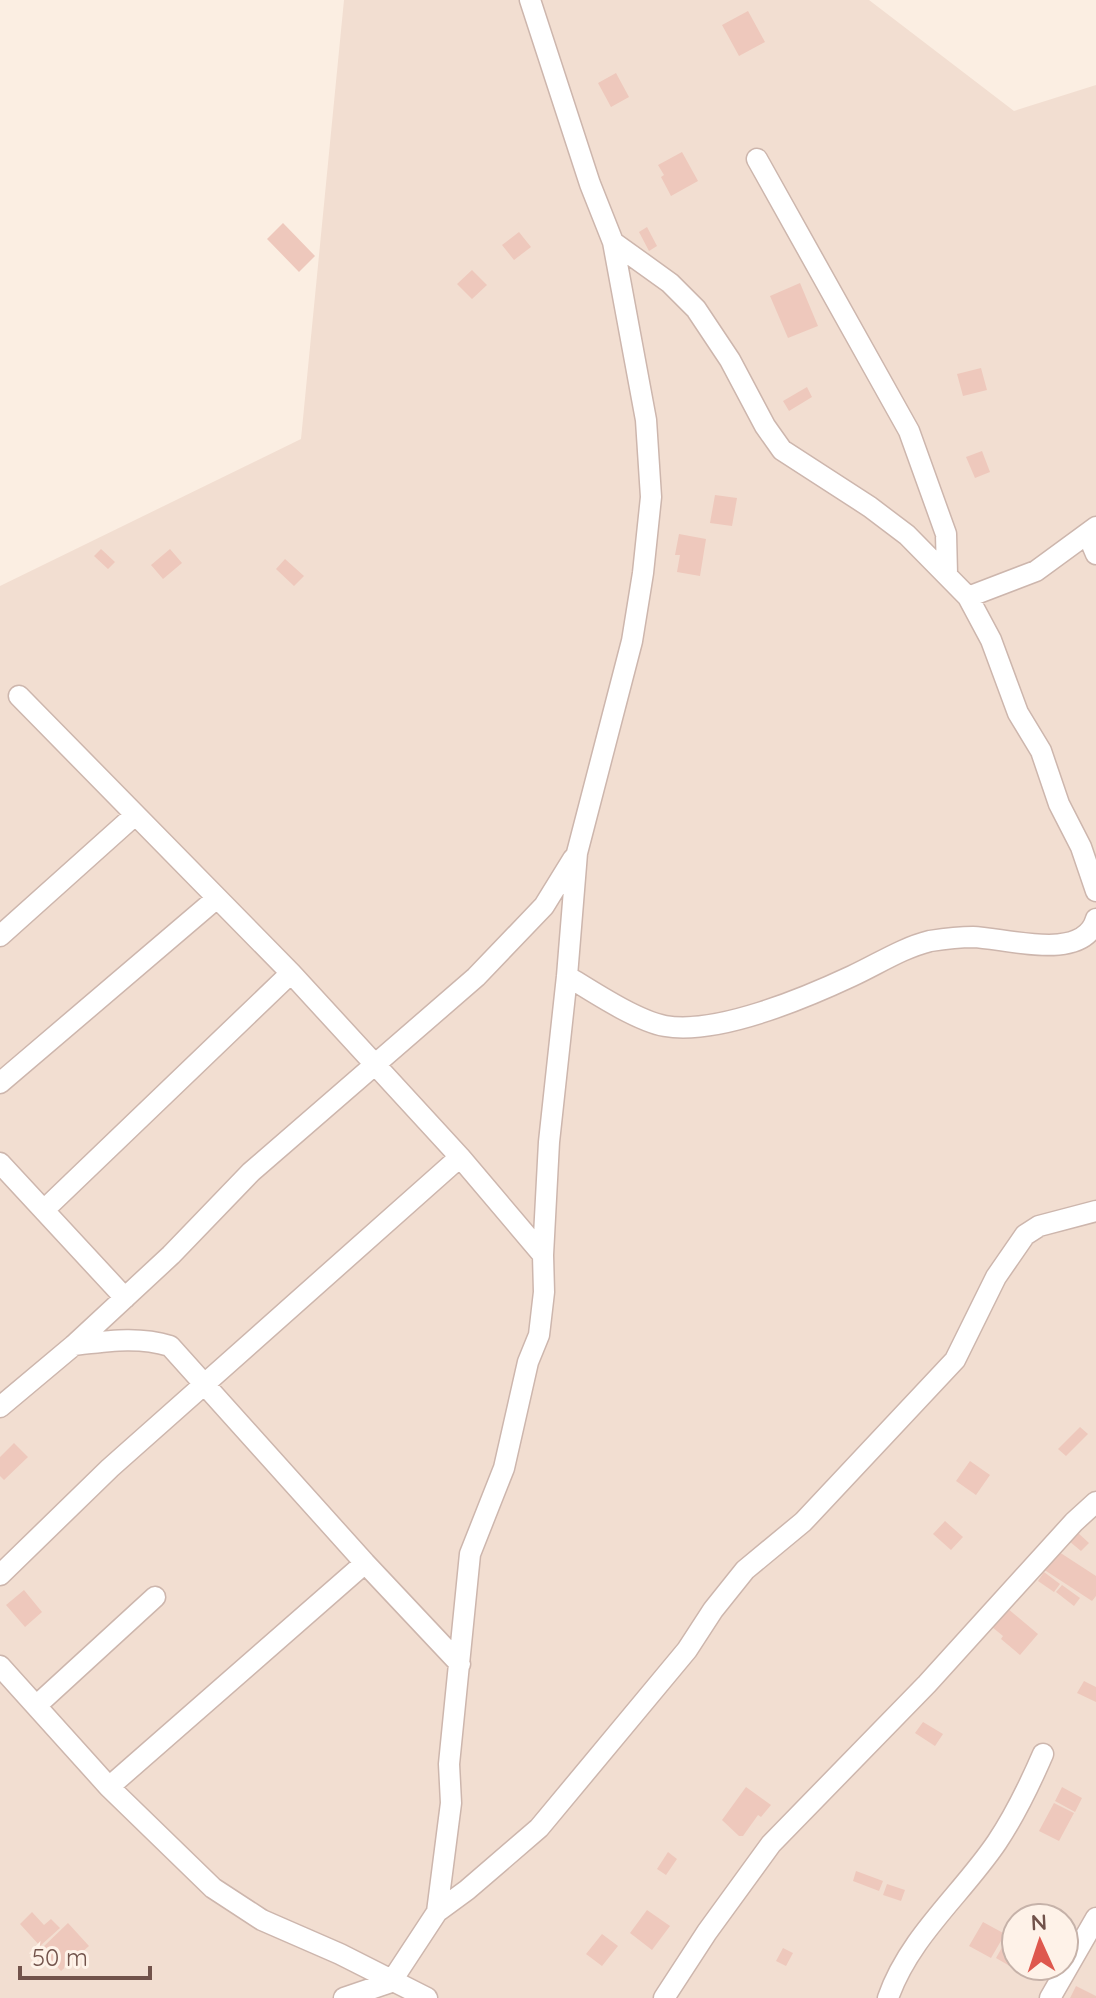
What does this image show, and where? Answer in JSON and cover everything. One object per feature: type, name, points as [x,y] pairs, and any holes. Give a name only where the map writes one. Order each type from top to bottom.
[{"type":"street","points":[[437,1912],[451,1803],[449,1764],[470,1554],[504,1468],[528,1362],[539,1335],[544,1292],[549,1142],[577,853],[632,641],[651,497],[646,420],[613,242],[590,184],[530,0]]},
{"type":"street","points":[[757,159],[909,431],[946,534],[947,574]]},
{"type":"street","points":[[613,242],[670,283],[696,309],[730,360],[765,426],[782,450],[907,535],[968,597],[991,640],[1018,713],[1041,751],[1059,804],[1081,847],[1096,891]]},
{"type":"street","points":[[968,597],[1036,571],[1093,539]]},
{"type":"street","points":[[19,696],[291,973],[460,1157],[543,1255]]},
{"type":"street","points":[[0,936],[135,815]]},
{"type":"street","points":[[0,1407],[74,1345],[171,1255],[251,1172],[476,977],[544,906],[577,853]]},
{"type":"street","points":[[0,1083],[217,898]]},
{"type":"street","points":[[567,976],[615,1005],[664,1026],[705,1026],[734,1020],[793,1000],[853,976],[900,951],[932,941],[972,937],[1004,942],[1065,944],[1081,938],[1096,919]]},
{"type":"street","points":[[44,1210],[291,973]]},
{"type":"street","points":[[0,1575],[110,1468],[460,1157]]},
{"type":"street","points":[[0,1163],[125,1298]]},
{"type":"street","points":[[344,1998],[391,1982],[437,1912],[539,1828],[687,1650],[713,1610],[745,1570],[803,1522],[955,1360],[996,1277],[1025,1235],[1039,1226],[1096,1211]]},
{"type":"street","points":[[74,1345],[126,1339],[152,1340],[170,1346],[460,1664]]},
{"type":"street","points":[[664,1998],[771,1844],[927,1684],[1074,1522],[1096,1502]]},
{"type":"street","points":[[109,1787],[365,1563]]},
{"type":"street","points":[[36,1706],[155,1597]]},
{"type":"street","points":[[0,1666],[109,1787],[213,1888],[262,1920],[340,1954],[427,1998]]},
{"type":"street","points":[[888,1998],[925,1933],[997,1842],[1029,1787],[1043,1754]]},
{"type":"street","points":[[1050,1998],[1096,1918]]},
{"type":"shaded area","points":[[344,0],[869,0],[1014,111],[1096,85],[1096,1998],[0,1998],[0,586],[301,439]]},
{"type":"building","points":[[748,11],[765,42],[739,56],[722,25]]},
{"type":"building","points":[[616,73],[629,97],[611,107],[598,83]]},
{"type":"building","points":[[682,152],[698,181],[671,196],[658,165]]},
{"type":"building","points":[[283,223],[315,256],[299,272],[267,239]]},
{"type":"building","points":[[647,227],[657,246],[649,251],[639,232]]},
{"type":"building","points":[[519,232],[531,247],[514,260],[502,245]]},
{"type":"building","points":[[472,270],[487,285],[472,299],[457,284]]},
{"type":"building","points":[[800,283],[818,326],[788,338],[770,296]]},
{"type":"building","points":[[981,368],[987,390],[963,396],[957,374]]},
{"type":"building","points":[[807,387],[812,397],[789,411],[783,401]]},
{"type":"building","points":[[982,451],[990,472],[975,478],[966,457]]},
{"type":"building","points":[[715,495],[737,498],[732,526],[710,523]]},
{"type":"building","points":[[679,534],[706,539],[700,576],[677,572],[680,555],[675,555]]},
{"type":"building","points":[[101,549],[115,562],[108,569],[94,556]]},
{"type":"building","points":[[170,549],[182,563],[163,579],[151,565]]},
{"type":"building","points":[[285,559],[304,576],[294,586],[276,569]]},
{"type":"building","points":[[1080,1427],[1088,1434],[1066,1456],[1058,1449]]},
{"type":"building","points":[[14,1443],[28,1457],[4,1480],[0,1476],[0,1457]]},
{"type":"building","points":[[970,1461],[990,1475],[976,1495],[956,1481]]},
{"type":"building","points":[[945,1521],[963,1537],[951,1550],[933,1534]]},
{"type":"building","points":[[1077,1532],[1089,1543],[1081,1551],[1069,1541]]},
{"type":"building","points":[[1056,1550],[1096,1576],[1096,1596],[1092,1601],[1043,1569]]},
{"type":"building","points":[[1044,1572],[1060,1584],[1054,1592],[1038,1581]]},
{"type":"building","points":[[1062,1585],[1080,1598],[1074,1606],[1056,1592]]},
{"type":"building","points":[[24,1590],[42,1612],[25,1627],[6,1605]]},
{"type":"building","points":[[1007,1608],[1038,1634],[1020,1655],[992,1627]]},
{"type":"building","points":[[1084,1681],[1096,1687],[1096,1702],[1077,1693]]},
{"type":"building","points":[[923,1722],[943,1734],[935,1746],[915,1733]]},
{"type":"building","points":[[746,1787],[771,1805],[761,1817],[758,1815],[743,1836],[739,1836],[722,1820]]},
{"type":"building","points":[[1062,1787],[1082,1798],[1075,1812],[1055,1801]]},
{"type":"building","points":[[1054,1803],[1074,1813],[1059,1841],[1039,1831]]},
{"type":"building","points":[[668,1852],[677,1859],[666,1875],[657,1869]]},
{"type":"building","points":[[856,1871],[883,1881],[879,1891],[853,1881]]},
{"type":"building","points":[[887,1884],[905,1890],[901,1901],[883,1895]]},
{"type":"building","points":[[647,1910],[670,1926],[652,1950],[630,1933]]},
{"type":"building","points":[[32,1912],[44,1925],[51,1919],[60,1928],[40,1946],[20,1924]]},
{"type":"building","points":[[983,1922],[1000,1931],[1000,1943],[991,1958],[969,1946]]},
{"type":"building","points":[[68,1923],[89,1946],[61,1971],[41,1949]]},
{"type":"building","points":[[602,1934],[618,1946],[602,1966],[586,1954]]},
{"type":"building","points":[[783,1948],[793,1953],[786,1966],[776,1961]]},
{"type":"building","points":[[1076,1986],[1096,1996],[1096,1998],[1070,1998]]}]
